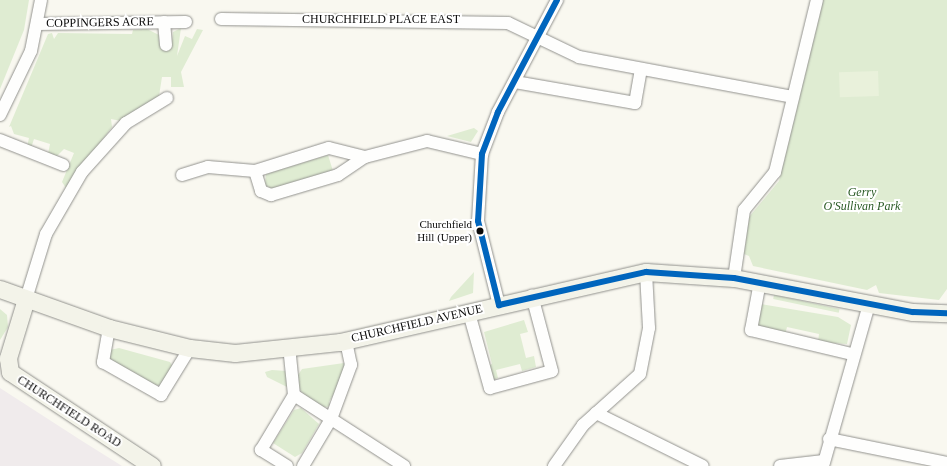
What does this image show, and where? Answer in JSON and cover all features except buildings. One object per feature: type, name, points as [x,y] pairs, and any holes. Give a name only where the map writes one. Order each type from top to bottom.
[{"type":"street","points":[[0,114],[31,51],[37,24],[40,0]]},
{"type":"street","points":[[499,305],[478,221],[482,154],[515,82],[557,0]]},
{"type":"street","points":[[734,278],[744,210],[775,172],[792,97],[817,0]]},
{"type":"street","name":"CHURCHFIELD PLACE EAST","points":[[221,19],[485,21],[508,23],[579,57],[641,70],[792,97]]},
{"type":"street","name":"COPPINGERS ACRE","points":[[164,22],[166,45]]},
{"type":"street","name":"COPPINGERS ACRE","points":[[37,24],[186,22]]},
{"type":"street","points":[[515,82],[635,103],[641,70]]},
{"type":"street","points":[[29,301],[46,234],[82,172],[126,123],[167,98]]},
{"type":"street","points":[[0,140],[63,165]]},
{"type":"street","points":[[255,171],[261,191],[271,195],[338,175],[366,157],[427,141],[482,154]]},
{"type":"street","points":[[182,175],[208,167],[255,171],[329,148],[366,157]]},
{"type":"street","points":[[554,466],[583,425],[640,374],[649,328],[646,272]]},
{"type":"street","name":"CHURCHFIELD AVENUE","points":[[0,289],[29,301],[109,328],[190,348],[235,353],[346,341],[469,313],[532,296],[646,272],[734,278],[869,304],[947,313]]},
{"type":"street","points":[[760,282],[751,330],[852,354]]},
{"type":"street","points":[[469,313],[490,388],[552,371],[532,296]]},
{"type":"street","name":"CHURCHFIELD ROAD","points":[[29,301],[4,365],[15,378],[152,466]]},
{"type":"street","points":[[780,466],[823,464],[852,354],[869,304]]},
{"type":"street","points":[[109,328],[103,362],[161,395],[190,348]]},
{"type":"street","points":[[303,466],[331,419],[351,366],[346,341]]},
{"type":"street","points":[[287,466],[261,450],[294,395],[289,346]]},
{"type":"street","points":[[294,395],[404,466]]},
{"type":"street","points":[[596,413],[703,466]]},
{"type":"street","points":[[829,439],[947,463]]},
{"type":"shaded area","points":[[0,388],[79,439],[122,466],[0,466]]},
{"type":"green space","points":[[0,0],[29,0],[24,30],[0,89]]},
{"type":"green space","name":"Gerry O'Sullivan Park","points":[[823,0],[947,0],[947,289],[939,300],[879,293],[876,285],[867,290],[753,266],[749,256],[744,254],[749,217],[779,181]]},
{"type":"green space","points":[[181,28],[177,56],[185,36],[192,39],[197,29],[203,30],[181,72],[184,87],[171,87],[171,77],[162,77],[159,96],[121,121],[111,119],[112,127],[66,188],[62,182],[74,153],[64,149],[56,157],[48,154],[50,144],[34,139],[31,148],[27,147],[29,138],[14,134],[11,126],[9,127],[48,34],[52,33],[54,39],[58,33],[132,34],[133,30],[147,29],[159,35],[161,49],[171,49],[173,32]]},
{"type":"green space","points":[[878,71],[879,96],[840,97],[839,72]]},
{"type":"green space","points":[[474,128],[478,131],[471,142],[447,136]]},
{"type":"green space","points":[[328,155],[333,171],[273,189],[265,185],[266,174]]},
{"type":"green space","points":[[474,272],[473,293],[449,301],[451,297]]},
{"type":"green space","points":[[774,295],[840,309],[839,313],[773,299]]},
{"type":"green space","points":[[761,304],[838,317],[851,325],[847,344],[818,342],[819,334],[787,327],[785,335],[757,328]]},
{"type":"green space","points":[[0,309],[7,315],[8,327],[0,340]]},
{"type":"green space","points":[[524,320],[528,332],[520,334],[526,358],[534,356],[536,367],[522,371],[520,364],[496,370],[498,378],[492,380],[486,367],[492,364],[484,332]]},
{"type":"green space","points":[[119,348],[170,362],[173,367],[160,385],[155,385],[110,359],[110,350]]},
{"type":"green space","points":[[344,363],[347,365],[344,377],[329,402],[331,406],[320,408],[305,397],[299,388],[298,375],[302,369]]},
{"type":"green space","points":[[272,370],[287,371],[289,388],[267,377],[265,372]]},
{"type":"green space","points":[[301,408],[319,424],[302,453],[295,457],[273,443],[294,410]]},
{"type":"transit line","points":[[557,0],[498,112],[482,154],[478,221],[499,305],[646,272],[734,278],[913,312],[947,313]]},
{"type":"place","name":"Churchfield Hill (Upper)","points":[[480,231]]}]
